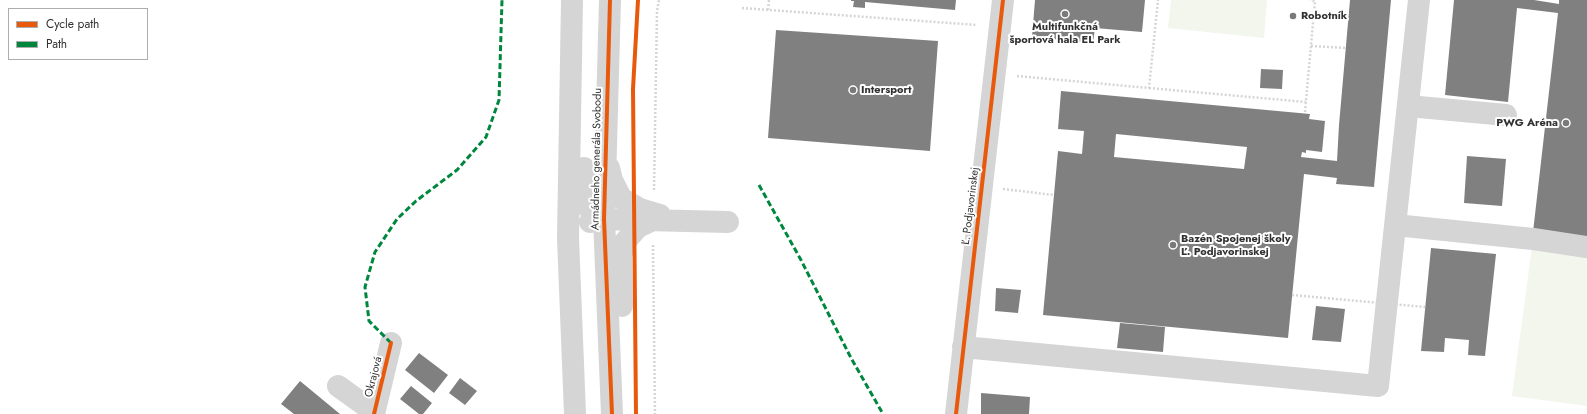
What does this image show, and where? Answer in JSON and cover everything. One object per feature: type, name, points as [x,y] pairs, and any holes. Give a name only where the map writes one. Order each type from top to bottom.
[{"type":"street","name":"Armádneho generála Svobodu","points":[[610,0],[604,219],[612,414]]},
{"type":"street","name":"Ľ. Podjavorinskej","points":[[956,414],[1003,0]]},
{"type":"street","points":[[963,347],[1378,386],[1419,0]]},
{"type":"street","points":[[572,2],[585,82],[584,195],[586,205],[593,213],[604,219]]},
{"type":"street","points":[[572,2],[568,238],[575,414]]},
{"type":"street","points":[[1408,106],[1506,115]]},
{"type":"street","points":[[606,151],[612,180],[621,198],[640,210],[678,221]]},
{"type":"street","points":[[568,238],[583,225],[604,219],[728,222]]},
{"type":"street","points":[[611,388],[623,326],[621,257],[624,243],[638,227],[653,220]]},
{"type":"street","points":[[1395,225],[1587,246]]},
{"type":"street","name":"Okrajová","points":[[374,413],[391,344]]},
{"type":"street","points":[[338,386],[374,413]]},
{"type":"path","points":[[768,10],[769,0]]},
{"type":"path","points":[[1149,88],[1158,0]]},
{"type":"path","points":[[1305,112],[1315,1],[1310,0]]},
{"type":"path","points":[[742,8],[1000,27]]},
{"type":"path","points":[[1311,46],[1346,48]]},
{"type":"path","points":[[995,74],[1306,102]]},
{"type":"path","points":[[982,186],[1054,195]]},
{"type":"path","points":[[1292,295],[1425,307]]},
{"type":"shaded area","points":[[1171,0],[1267,0],[1264,38],[1168,28]]},
{"type":"shaded area","points":[[1533,239],[1587,247],[1587,406],[1512,396]]},
{"type":"building","points":[[851,0],[956,0],[955,10],[865,2],[865,8],[853,7],[854,1]]},
{"type":"building","name":"Multifunkčná športová hala EL Park","points":[[1035,0],[1145,0],[1142,32],[1095,28],[1093,43],[1032,37]]},
{"type":"building","name":"Bazén Spojenej školy Ľ. Podjavorinskej","points":[[1350,0],[1391,0],[1374,187],[1336,184],[1337,178],[1304,174],[1288,338],[1043,315],[1058,151],[1082,154],[1084,131],[1058,129],[1061,91],[1310,114],[1309,119],[1325,121],[1322,152],[1306,150],[1306,153],[1302,152],[1301,157],[1337,161]],"holes":[[[1116,134],[1247,147],[1244,169],[1114,157]]]},
{"type":"building","points":[[1454,0],[1534,0],[1559,4],[1559,0],[1587,0],[1587,238],[1533,232],[1558,13],[1517,8],[1508,102],[1445,95]]},
{"type":"building","name":"Intersport","points":[[776,30],[938,41],[930,151],[768,138]]},
{"type":"building","points":[[1261,69],[1283,70],[1282,89],[1260,88]]},
{"type":"building","points":[[1467,156],[1506,159],[1502,206],[1464,203]]},
{"type":"building","points":[[1431,248],[1496,254],[1485,356],[1468,355],[1469,340],[1445,338],[1444,352],[1421,351]]},
{"type":"building","points":[[996,288],[1021,290],[1018,313],[995,311]]},
{"type":"building","points":[[1316,306],[1345,309],[1341,342],[1312,340]]},
{"type":"building","points":[[1120,323],[1165,327],[1163,352],[1117,348]]},
{"type":"building","points":[[419,353],[448,375],[434,393],[405,370]]},
{"type":"building","points":[[460,378],[477,391],[465,405],[449,393]]},
{"type":"building","points":[[300,381],[340,414],[294,414],[281,404]]},
{"type":"building","points":[[411,386],[432,403],[423,414],[419,414],[400,399]]},
{"type":"building","points":[[981,393],[1030,397],[1029,414],[981,414]]},
{"type":"marked path","points":[[391,343],[369,321],[365,287],[375,252],[397,219],[416,201],[457,170],[486,137],[499,100],[502,0]]},
{"type":"marked path","points":[[759,185],[801,260],[851,358],[883,414]]},
{"type":"cycle path","points":[[610,0],[604,219],[612,414]]},
{"type":"cycle path","points":[[636,414],[633,89],[638,0]]},
{"type":"cycle path","points":[[956,414],[1003,0]]},
{"type":"cycle path","points":[[374,414],[391,343]]},
{"type":"place","name":"Multifunkčná športová hala EL Park","points":[[1065,14]]},
{"type":"place","name":"Robotník","points":[[1293,16]]},
{"type":"place","name":"Intersport","points":[[853,90]]},
{"type":"place","name":"PWG Aréna","points":[[1566,123]]},
{"type":"place","name":"Bazén Spojenej školy Ľ. Podjavorinskej","points":[[1173,245]]}]
